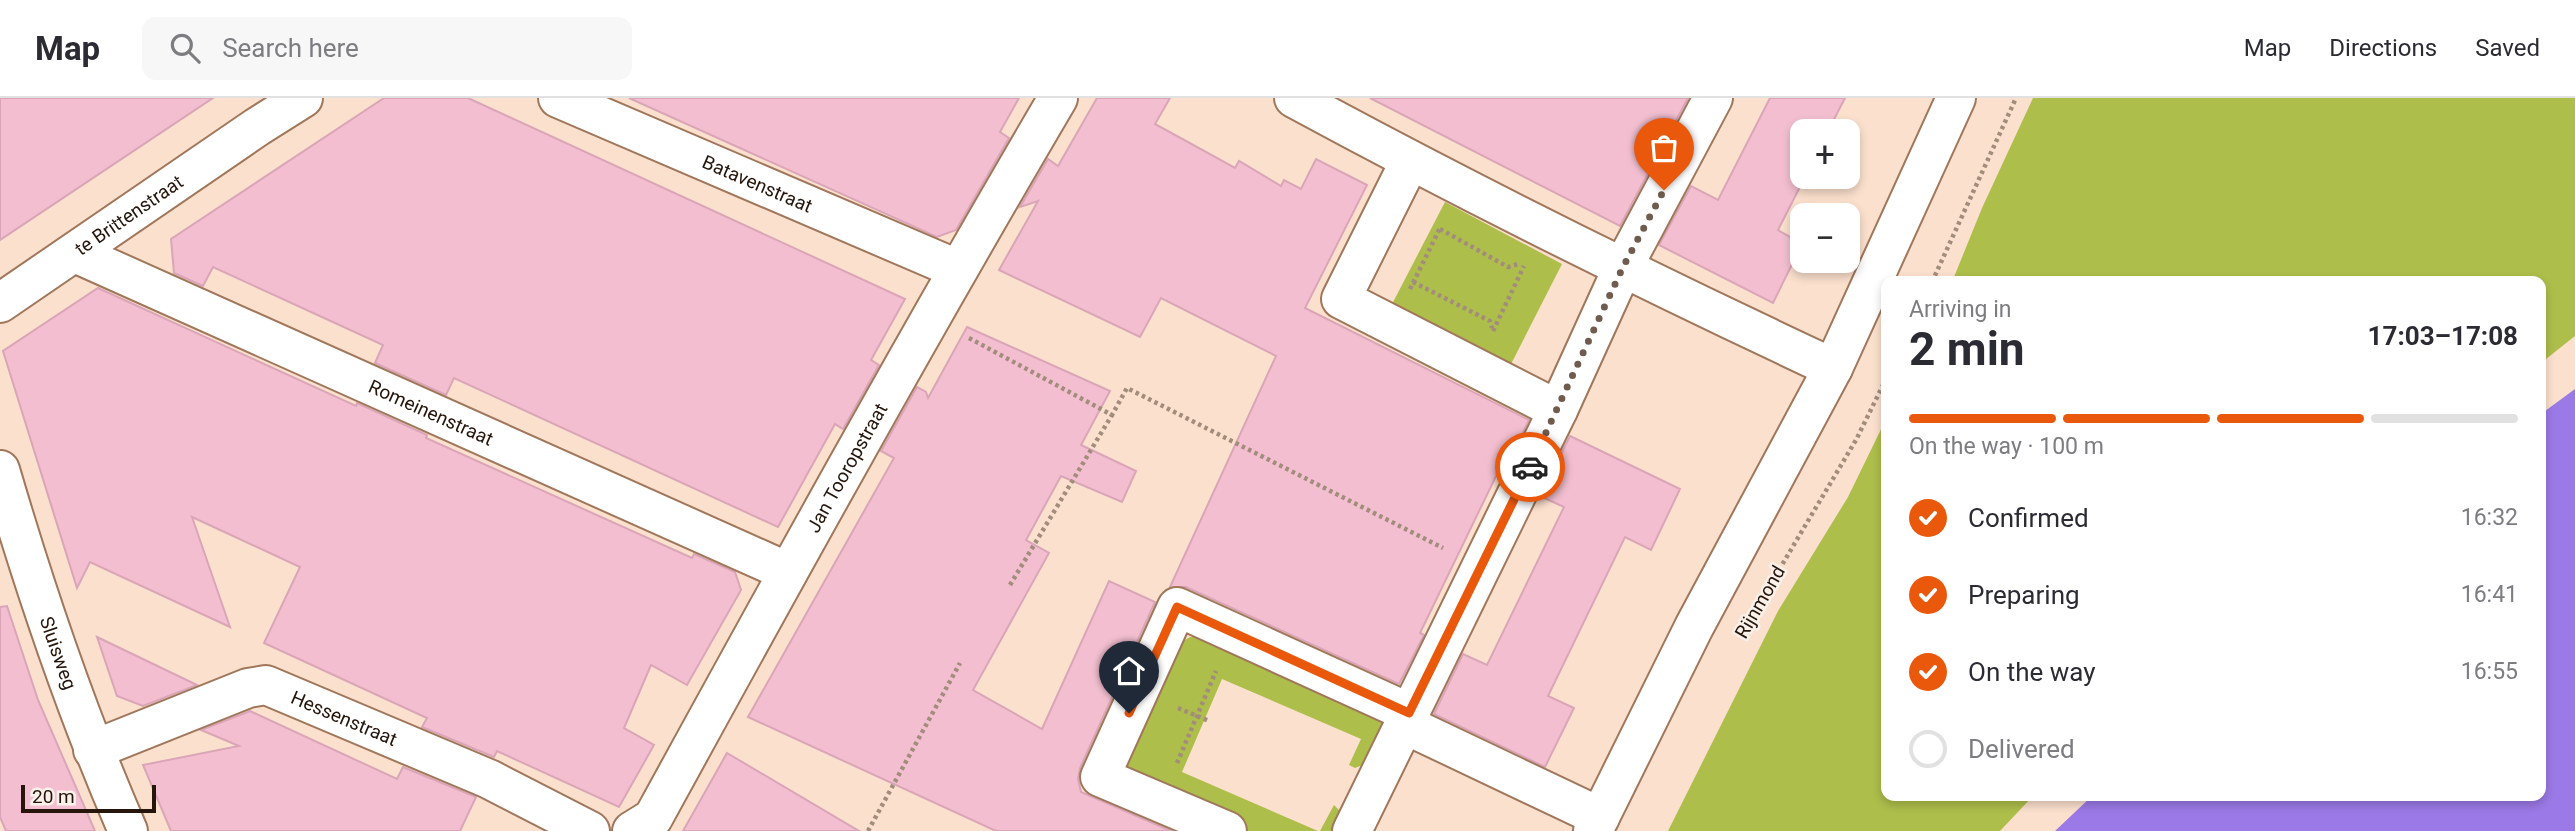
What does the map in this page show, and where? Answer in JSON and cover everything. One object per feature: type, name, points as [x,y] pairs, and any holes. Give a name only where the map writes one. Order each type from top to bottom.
[{"type":"street","name":"te Brittenstraat","points":[[0,303],[75,253],[256,113],[303,98]]},
{"type":"street","name":"Batavenstraat","points":[[558,98],[957,269]]},
{"type":"street","name":"Jan Tooropstraat","points":[[632,831],[653,818],[957,269],[1058,98]]},
{"type":"street","points":[[1294,98],[1410,161],[1833,368]]},
{"type":"street","points":[[1352,831],[1558,410],[1623,267],[1713,98]]},
{"type":"street","points":[[1227,831],[1100,777],[1177,607],[1407,719],[1597,824],[1695,627],[1833,368],[1956,98]]},
{"type":"street","points":[[1410,161],[1341,299],[1558,410]]},
{"type":"street","name":"Romeinenstraat","points":[[75,253],[788,572]]},
{"type":"street","name":"Sluisweg","points":[[0,470],[31,573],[93,750],[128,831]]},
{"type":"street","name":"Hessenstraat","points":[[93,750],[248,688],[266,685],[489,779],[590,831]]},
{"type":"path","points":[[1935,276],[2016,98]]},
{"type":"path","points":[[1392,325],[1461,186]]},
{"type":"path","points":[[1493,333],[1525,262]]},
{"type":"path","points":[[931,318],[1112,415]]},
{"type":"path","points":[[1010,585],[1127,388],[1481,567]]},
{"type":"path","name":"Rijnmond","points":[[1754,613],[1856,440],[1881,389]]},
{"type":"path","points":[[1159,802],[1233,632]]},
{"type":"path","points":[[868,831],[960,663]]},
{"type":"green space","points":[[2033,98],[2575,98],[2575,336],[2546,359],[2546,276],[1954,276],[1982,208]]},
{"type":"green space","points":[[1445,202],[1562,264],[1509,368],[1390,308]]},
{"type":"green space","points":[[1881,429],[1881,801],[2028,801],[2000,831],[1668,831],[1778,611],[1848,497]]},
{"type":"green space","points":[[1190,637],[1199,637],[1384,720],[1365,764],[1355,768],[1349,765],[1361,739],[1222,679],[1182,772],[1318,831],[1246,831],[1136,784],[1125,766],[1176,645]]},
{"type":"green space","points":[[1334,805],[1341,812],[1335,831],[1320,831]]},
{"type":"shaded area","points":[[2575,389],[2575,831],[2055,831],[2087,801],[2546,801],[2546,410]]},
{"type":"building","points":[[0,98],[213,98],[0,240]]},
{"type":"building","points":[[384,98],[468,98],[905,299],[871,360],[879,365],[843,429],[835,424],[778,527],[454,378],[446,395],[375,363],[383,345],[213,267],[203,286],[174,273],[171,239]]},
{"type":"building","points":[[629,98],[1019,98],[1000,132],[1009,138],[956,230],[937,237]]},
{"type":"building","points":[[1097,98],[1170,98],[1155,124],[1235,168],[1239,161],[1281,186],[1284,180],[1301,189],[1316,159],[1367,185],[1305,308],[1529,420],[1501,477],[1497,474],[1420,633],[1424,635],[1399,684],[1186,587],[1170,587],[1276,356],[1161,298],[1140,337],[999,270],[1038,201],[1020,207],[1048,159],[1058,166]]},
{"type":"building","points":[[1370,98],[1688,98],[1620,226]]},
{"type":"building","points":[[1770,98],[1845,98],[1834,119],[1790,119],[1790,189],[1799,189],[1778,230],[1790,237],[1790,268],[1773,303],[1659,245],[1691,186],[1718,200]]},
{"type":"building","points":[[98,288],[356,406],[357,403],[427,435],[426,438],[692,558],[694,554],[735,572],[741,590],[687,685],[651,665],[624,728],[654,745],[619,807],[497,751],[494,757],[422,727],[427,718],[264,643],[300,567],[192,517],[230,627],[90,562],[77,588],[3,351]]},
{"type":"building","points":[[967,327],[1110,391],[1081,445],[1136,471],[1122,502],[1061,476],[1026,540],[1049,553],[973,690],[1042,729],[1109,581],[1155,602],[1080,768],[1078,779],[1081,792],[1171,831],[996,831],[748,717],[894,458],[881,451],[917,387],[926,392],[928,398]]},
{"type":"building","points":[[1570,436],[1680,489],[1651,550],[1625,537],[1548,696],[1574,708],[1545,767],[1434,714],[1463,654],[1487,665],[1564,507],[1540,496]]},
{"type":"building","points":[[7,606],[38,700],[95,831],[6,831],[0,817],[0,607]]},
{"type":"building","points":[[97,637],[197,685],[143,706],[117,696]]},
{"type":"building","points":[[250,711],[397,779],[403,767],[476,797],[460,831],[171,831],[143,765],[239,746],[201,730]]},
{"type":"building","points":[[727,753],[859,831],[683,831]]},
{"type":"way so far","points":[[1530,467],[1623,267],[1664,190]]},
{"type":"route","points":[[1129,713],[1177,607],[1409,713],[1530,467]]}]
